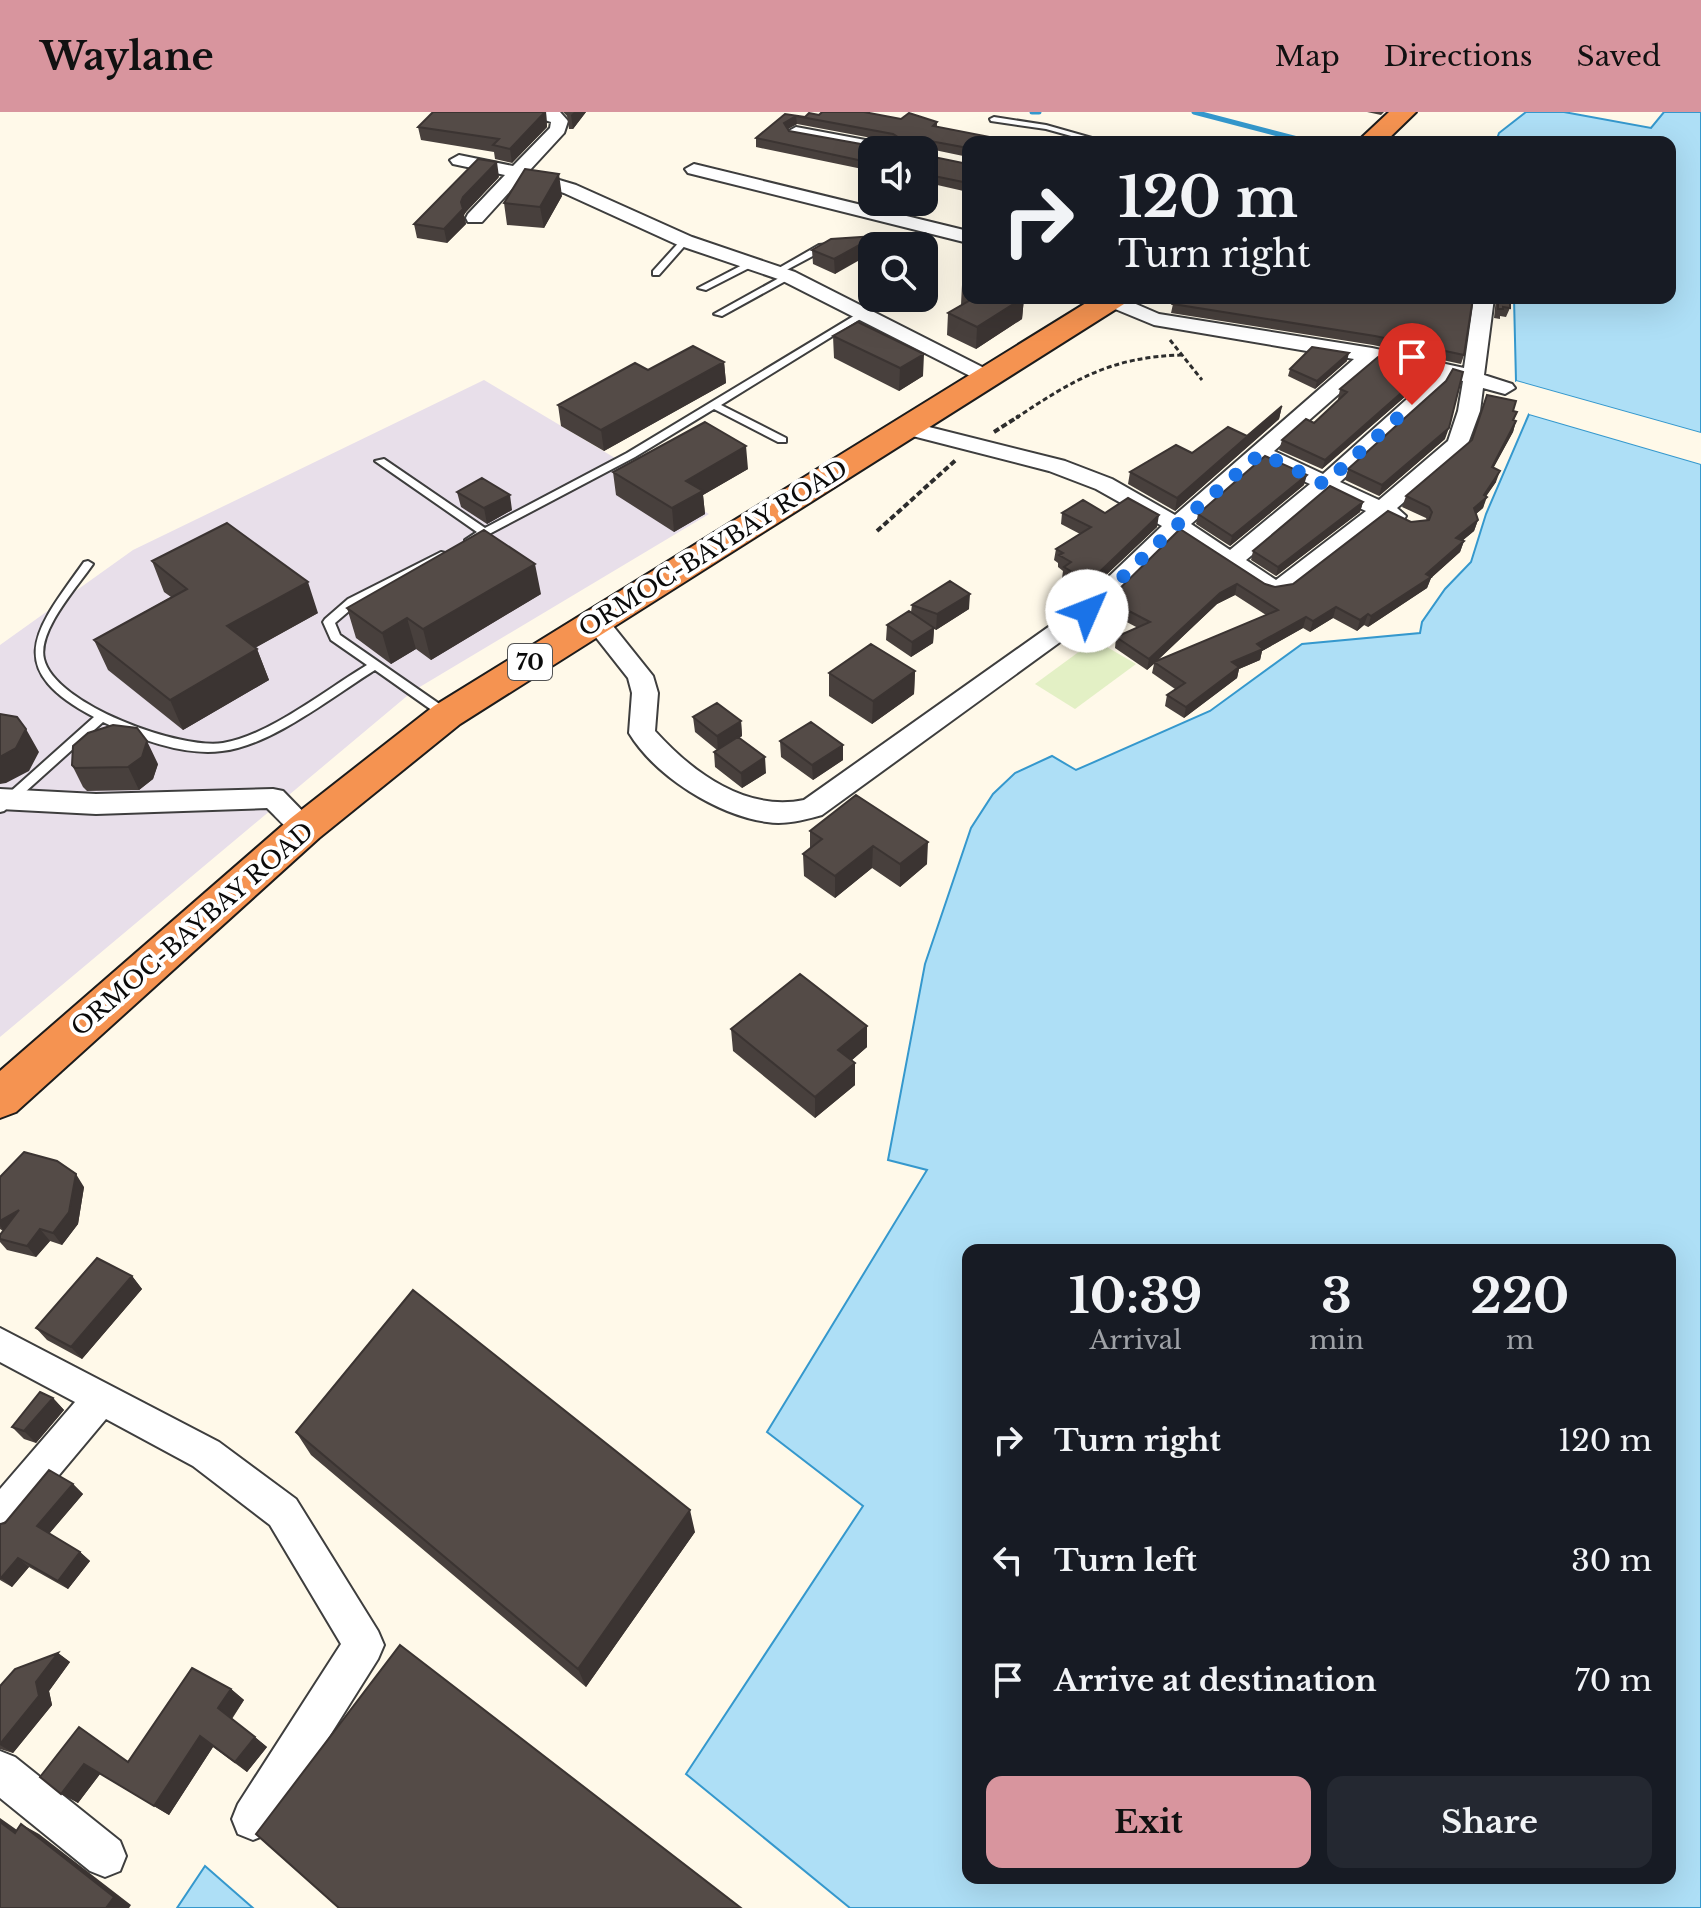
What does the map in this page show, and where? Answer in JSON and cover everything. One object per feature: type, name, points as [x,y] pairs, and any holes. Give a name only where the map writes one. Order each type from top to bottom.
[{"type":"highway","points":[[1377,136],[1404,112]]},
{"type":"highway","name":"ORMOC-BAYBAY ROAD","points":[[0,1099],[305,828],[447,715],[1104,304]]},
{"type":"street","points":[[475,218],[558,129],[560,121],[552,114],[538,112]]},
{"type":"street","points":[[796,132],[858,144]]},
{"type":"street","points":[[459,160],[515,172],[607,204],[685,241],[782,274],[865,313],[987,377]]},
{"type":"street","points":[[694,169],[962,236]]},
{"type":"street","points":[[1122,304],[1154,319],[1237,335],[1372,354],[1442,368],[1505,388]]},
{"type":"street","points":[[905,427],[1057,466],[1104,484],[1177,525],[1272,588],[1282,587],[1382,509],[1458,444],[1469,411],[1471,377],[1483,325],[1484,304]]},
{"type":"street","points":[[596,621],[640,676],[645,693],[642,733],[661,756],[722,795],[762,812],[782,813],[812,808],[1087,611],[1177,525],[1372,354]]},
{"type":"street","points":[[1231,561],[1324,484],[1434,386],[1442,368]]},
{"type":"street","points":[[1261,453],[1415,525]]},
{"type":"street","points":[[3,803],[96,804],[273,798],[305,828]]},
{"type":"street","points":[[0,1344],[206,1454],[283,1512],[364,1645],[253,1819]]},
{"type":"street","points":[[0,1517],[100,1400]]},
{"type":"street","points":[[0,1772],[105,1856]]},
{"type":"lane","points":[[994,119],[1080,136]]},
{"type":"lane","points":[[656,273],[685,241]]},
{"type":"lane","points":[[719,314],[822,247],[846,246]]},
{"type":"lane","points":[[703,288],[750,264]]},
{"type":"lane","points":[[447,715],[335,637],[329,622],[352,602],[631,455],[865,313]]},
{"type":"lane","points":[[714,405],[782,440]]},
{"type":"lane","points":[[380,461],[484,532]]},
{"type":"lane","points":[[88,564],[43,629],[37,659],[50,684],[101,717],[185,748],[224,748],[265,731],[375,665]]},
{"type":"lane","points":[[3,803],[101,717]]},
{"type":"path","points":[[1154,319],[1202,380]]},
{"type":"path","points":[[877,531],[974,444],[1091,369],[1126,358],[1181,355]]},
{"type":"shaded area","points":[[484,380],[709,514],[413,691],[0,1037],[0,645],[133,550]]},
{"type":"green space","points":[[1095,640],[1136,664],[1075,709],[1035,684]]},
{"type":"water","points":[[1526,112],[1564,112],[1651,128],[1664,112],[1701,112],[1701,433],[1516,381],[1514,304],[1676,304],[1676,136],[1498,136]]},
{"type":"water","points":[[1529,414],[1701,464],[1701,1908],[850,1908],[686,1774],[863,1506],[767,1432],[927,1170],[888,1160],[925,964],[971,828],[993,794],[1015,773],[1052,756],[1076,770],[1210,711],[1302,644],[1420,633],[1422,622],[1445,589],[1471,562],[1486,514]]},
{"type":"water","points":[[205,1866],[253,1908],[177,1908]]},
{"type":"pier","points":[[1516,381],[1701,433],[1701,437],[1517,386]]},
{"type":"pier","points":[[1527,410],[1701,459],[1701,464],[1529,414]]},
{"type":"building","points":[[433,112],[545,112],[510,149],[493,145],[499,139],[418,127]]},
{"type":"building","points":[[864,112],[901,119],[909,113],[937,122],[933,126],[984,136],[962,136],[962,147],[938,142],[938,136],[896,136],[796,116],[784,123],[789,131],[858,143],[858,160],[756,138],[785,114],[805,117],[809,113]]},
{"type":"building","points":[[938,158],[962,163],[962,182],[938,177]]},
{"type":"building","points":[[478,159],[497,162],[463,197],[463,209],[444,229],[414,224]]},
{"type":"building","points":[[525,169],[559,174],[540,207],[504,203]]},
{"type":"building","points":[[858,237],[858,246],[834,259],[812,250],[831,239]]},
{"type":"building","points":[[963,304],[1013,304],[977,327],[948,313]]},
{"type":"building","points":[[1173,304],[1472,304],[1464,355],[1375,336]]},
{"type":"building","points":[[1498,304],[1510,304],[1510,308],[1498,309]]},
{"type":"building","points":[[858,322],[924,354],[900,368],[833,336]]},
{"type":"building","points":[[693,346],[724,362],[601,430],[558,405],[635,363],[648,370]]},
{"type":"building","points":[[1312,347],[1349,353],[1317,381],[1290,369]]},
{"type":"building","points":[[1378,357],[1429,365],[1425,372],[1325,460],[1282,440],[1306,419],[1314,423],[1347,392],[1340,389]]},
{"type":"building","points":[[1453,369],[1463,372],[1449,428],[1382,485],[1348,469],[1446,381]]},
{"type":"building","points":[[1487,395],[1516,401],[1513,411],[1517,412],[1513,420],[1516,421],[1492,467],[1500,471],[1484,495],[1487,497],[1474,508],[1478,520],[1456,538],[1464,541],[1426,574],[1431,577],[1360,620],[1336,607],[1313,621],[1306,617],[1257,644],[1263,649],[1232,662],[1239,667],[1186,707],[1167,695],[1185,683],[1154,662],[1278,610],[1237,584],[1220,593],[1149,659],[1116,637],[1150,622],[1108,600],[1180,529],[1265,584],[1275,587],[1293,584],[1388,511],[1411,522],[1429,520],[1432,512],[1429,507],[1406,496],[1472,440]]},
{"type":"building","points":[[1282,406],[1177,498],[1130,472],[1176,445],[1192,453],[1228,427],[1247,436]]},
{"type":"building","points":[[705,422],[746,446],[686,481],[703,491],[672,508],[613,472]]},
{"type":"building","points":[[1265,456],[1307,475],[1232,536],[1198,514]]},
{"type":"building","points":[[482,478],[510,495],[484,508],[457,492]]},
{"type":"building","points":[[1330,486],[1363,502],[1278,567],[1253,551]]},
{"type":"building","points":[[1128,498],[1159,515],[1089,582],[1064,567],[1071,562],[1059,555],[1063,553],[1056,549],[1091,527],[1062,513],[1083,500],[1105,513]]},
{"type":"building","points":[[227,523],[308,582],[227,626],[257,649],[170,700],[94,640],[187,589],[152,561]]},
{"type":"building","points":[[484,530],[535,564],[423,629],[407,618],[382,633],[347,608]]},
{"type":"building","points":[[950,581],[970,594],[937,614],[912,605]]},
{"type":"building","points":[[909,611],[934,628],[912,642],[887,625]]},
{"type":"building","points":[[871,644],[915,671],[873,701],[829,673]]},
{"type":"building","points":[[717,703],[741,721],[717,736],[693,717]]},
{"type":"building","points":[[0,714],[17,717],[26,729],[16,748],[0,757]]},
{"type":"building","points":[[811,722],[843,745],[812,765],[780,741]]},
{"type":"building","points":[[113,725],[137,728],[147,741],[142,757],[128,767],[75,768],[72,765],[73,746],[88,733]]},
{"type":"building","points":[[738,737],[765,757],[741,773],[714,752]]},
{"type":"building","points":[[856,795],[928,842],[900,864],[873,846],[835,876],[803,854],[822,839],[810,831]]},
{"type":"building","points":[[800,974],[867,1026],[838,1050],[855,1063],[815,1097],[731,1029]]},
{"type":"building","points":[[24,1152],[57,1161],[76,1174],[69,1212],[53,1233],[40,1229],[27,1246],[0,1239],[19,1210],[0,1221],[0,1177]]},
{"type":"building","points":[[97,1258],[132,1276],[71,1347],[36,1328]]},
{"type":"building","points":[[413,1290],[690,1510],[578,1669],[296,1432]]},
{"type":"building","points":[[40,1392],[53,1398],[24,1431],[12,1427]]},
{"type":"building","points":[[49,1470],[73,1484],[37,1526],[80,1552],[58,1581],[18,1558],[0,1578],[0,1524],[5,1523]]},
{"type":"building","points":[[400,1645],[741,1908],[339,1908],[256,1834]]},
{"type":"building","points":[[58,1653],[36,1682],[39,1696],[0,1744],[0,1686],[15,1669]]},
{"type":"building","points":[[192,1668],[231,1689],[218,1708],[255,1737],[235,1762],[200,1736],[154,1806],[84,1764],[61,1794],[40,1777],[79,1727],[128,1762]]},
{"type":"building","points":[[0,1822],[15,1833],[21,1824],[114,1897],[106,1908],[0,1908]]},
{"type":"waterway","points":[[1032,112],[1039,112]]},
{"type":"waterway","points":[[1194,112],[1286,136]]},
{"type":"route","points":[[1087,611],[1177,525],[1261,453],[1324,484],[1412,405]]}]
